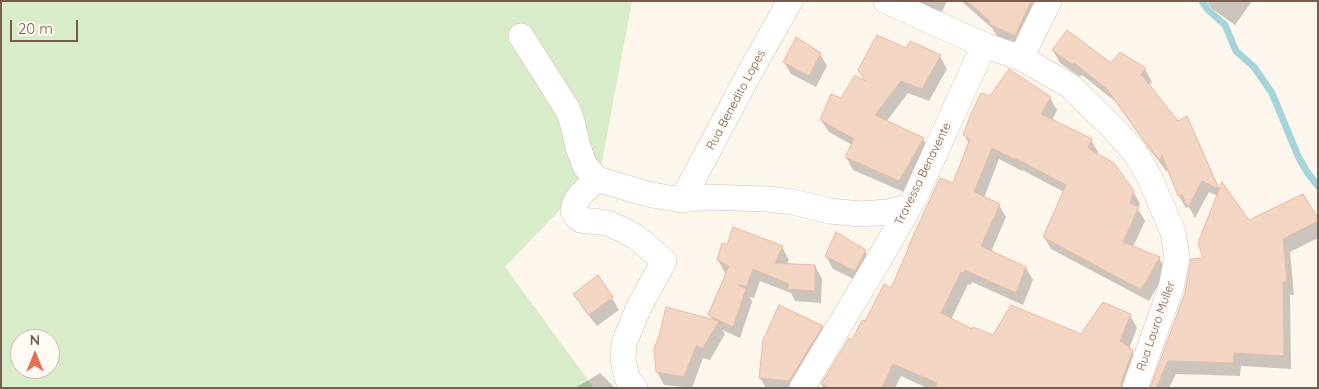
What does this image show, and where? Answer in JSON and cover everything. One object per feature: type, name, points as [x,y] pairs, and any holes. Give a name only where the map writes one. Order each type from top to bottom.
[{"type":"street","name":"Rua Benedito Lopes","points":[[682,200],[790,1]]},
{"type":"street","points":[[886,1],[984,45],[1020,58],[1049,1]]},
{"type":"street","points":[[521,36],[568,110],[585,166],[597,178],[652,195],[682,200],[706,197],[767,199],[793,202],[829,211],[861,214],[888,212],[910,206]]},
{"type":"street","name":"Travessa Benavente","points":[[802,388],[910,206],[984,45]]},
{"type":"street","name":"Rua Lauro Muller","points":[[1020,58],[1070,86],[1114,128],[1134,151],[1149,176],[1173,232],[1177,257],[1172,288],[1135,388]]},
{"type":"street","points":[[597,178],[575,203],[573,211],[577,217],[581,220],[608,223],[625,231],[636,237],[664,261],[639,308],[624,343],[622,360],[627,378],[635,388]]},
{"type":"green space","points":[[1,1],[632,1],[601,167],[505,267],[594,388],[1,388]]},
{"type":"building","points":[[967,1],[1031,1],[1015,36],[989,24],[990,21]]},
{"type":"building","points":[[1067,30],[1111,63],[1120,52],[1146,68],[1141,74],[1178,121],[1187,116],[1219,189],[1202,181],[1188,207],[1182,195],[1178,196],[1162,155],[1160,161],[1107,89],[1074,63],[1073,65],[1052,50]]},
{"type":"building","points":[[877,35],[906,48],[910,41],[941,55],[922,89],[901,81],[875,115],[924,138],[899,181],[845,157],[854,139],[820,120],[831,94],[841,98],[855,75],[865,81],[858,70]]},
{"type":"building","points":[[796,37],[821,53],[809,76],[783,62]]},
{"type":"building","points":[[1009,69],[1051,97],[1041,114],[1092,139],[1088,148],[1114,163],[1134,191],[1130,203],[1139,207],[1123,242],[1160,257],[1141,290],[1043,237],[1066,185],[992,148],[974,192],[1000,204],[981,246],[1026,267],[1016,293],[965,270],[964,273],[961,272],[941,313],[972,329],[973,327],[993,335],[1011,305],[1081,334],[1103,302],[1131,314],[1120,341],[1133,350],[1121,383],[1121,388],[935,388],[937,383],[893,364],[882,388],[830,388],[821,384],[849,338],[852,340],[862,320],[865,321],[884,284],[891,288],[940,178],[953,183],[970,139],[963,135],[981,93],[990,96]]},
{"type":"building","points":[[1222,182],[1249,220],[1303,194],[1318,218],[1318,221],[1283,239],[1287,282],[1283,282],[1284,356],[1234,353],[1233,363],[1168,361],[1156,388],[1150,388],[1185,293],[1191,259],[1203,258],[1198,243]]},
{"type":"building","points":[[733,227],[783,246],[775,263],[815,265],[815,291],[787,289],[789,284],[753,269],[747,286],[738,285],[746,289],[733,327],[708,315],[729,266],[717,260],[722,243],[727,245]]},
{"type":"building","points":[[836,232],[866,250],[855,271],[825,256]]},
{"type":"building","points":[[598,275],[613,297],[589,315],[573,294]]},
{"type":"building","points":[[779,305],[823,326],[789,381],[759,378],[763,340]]},
{"type":"building","points":[[666,307],[719,321],[703,348],[696,346],[684,377],[656,372],[654,348],[659,337]]},
{"type":"waterway","points":[[1202,1],[1208,10],[1225,25],[1236,51],[1254,67],[1272,93],[1298,156],[1318,186]]}]
